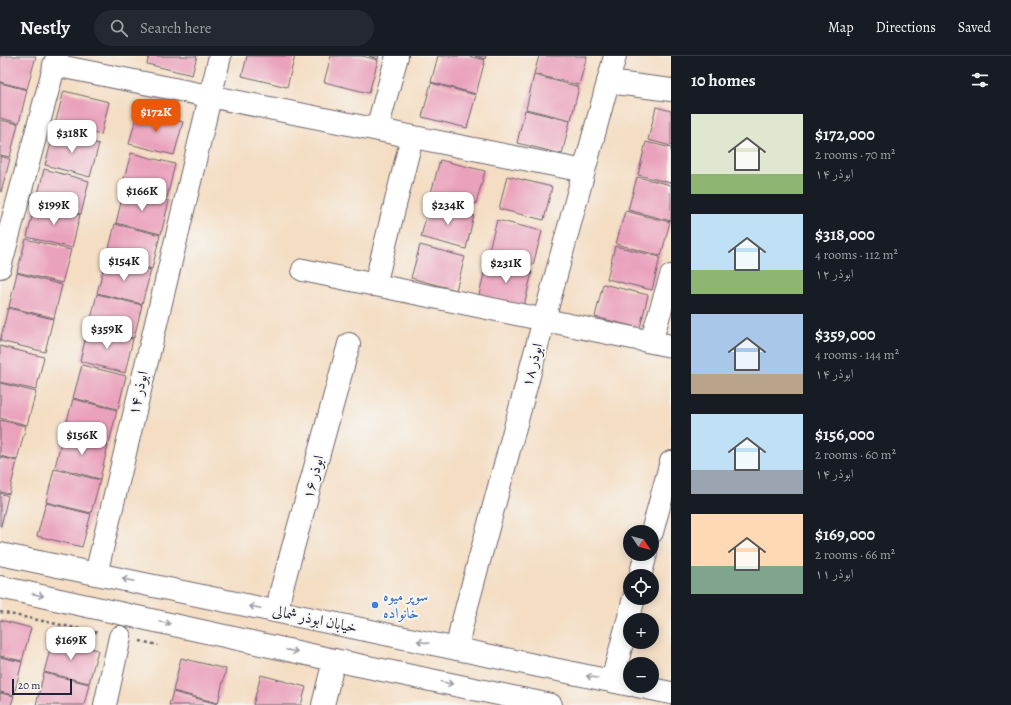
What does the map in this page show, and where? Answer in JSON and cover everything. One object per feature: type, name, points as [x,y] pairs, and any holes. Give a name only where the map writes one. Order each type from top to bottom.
[{"type":"street","name":"ابوذر ۱۴","points":[[96,574],[220,56]]},
{"type":"street","points":[[377,129],[397,56]]},
{"type":"street","name":"ابوذر ۱۸","points":[[457,649],[461,628],[615,56]]},
{"type":"street","points":[[0,268],[55,60],[210,96],[584,171]]},
{"type":"street","points":[[608,82],[671,90]]},
{"type":"street","points":[[375,285],[412,137]]},
{"type":"street","points":[[303,270],[661,344],[671,276]]},
{"type":"street","name":"ابوذر ۱۶","points":[[277,611],[281,591],[349,344]]},
{"type":"street","points":[[654,525],[671,462]]},
{"type":"street","name":"خیابان ابوذر شمالی","points":[[0,554],[621,683]]},
{"type":"street","points":[[0,586],[525,702],[551,705]]},
{"type":"street","points":[[621,683],[633,605]]},
{"type":"street","points":[[105,705],[120,637]]},
{"type":"street","points":[[323,705],[334,660]]},
{"type":"street","points":[[659,691],[671,693]]},
{"type":"building","points":[[0,56],[36,56],[27,89],[0,82]]},
{"type":"building","points":[[149,56],[197,56],[192,75],[147,64]]},
{"type":"building","points":[[247,56],[295,56],[287,87],[242,76]]},
{"type":"building","points":[[331,56],[362,56],[378,60],[369,93],[324,82]]},
{"type":"building","points":[[369,56],[379,56],[378,59]]},
{"type":"building","points":[[438,56],[468,56],[485,60],[476,94],[431,82]]},
{"type":"building","points":[[475,56],[486,56],[485,59]]},
{"type":"building","points":[[539,56],[587,56],[579,85],[534,74]]},
{"type":"building","points":[[534,75],[579,87],[571,120],[526,109]]},
{"type":"building","points":[[0,83],[27,90],[19,123],[0,118]]},
{"type":"building","points":[[431,83],[476,95],[467,128],[422,117]]},
{"type":"building","points":[[64,91],[109,102],[101,135],[55,124]]},
{"type":"building","points":[[656,107],[671,111],[671,146],[648,140]]},
{"type":"building","points":[[525,110],[570,121],[562,154],[517,143]]},
{"type":"building","points":[[138,111],[183,122],[174,155],[129,144]]},
{"type":"building","points":[[0,120],[18,124],[10,157],[0,155]]},
{"type":"building","points":[[54,132],[99,144],[90,177],[45,165]]},
{"type":"building","points":[[646,142],[671,148],[671,183],[638,175]]},
{"type":"building","points":[[131,153],[175,164],[167,198],[122,186]]},
{"type":"building","points":[[0,156],[10,159],[1,192],[0,192]]},
{"type":"building","points":[[440,160],[485,171],[476,204],[431,193]]},
{"type":"building","points":[[44,169],[89,181],[81,214],[36,203]]},
{"type":"building","points":[[507,176],[552,187],[544,220],[499,209]]},
{"type":"building","points":[[637,177],[671,185],[671,221],[628,210]]},
{"type":"building","points":[[124,190],[169,201],[161,234],[116,223]]},
{"type":"building","points":[[35,204],[80,215],[72,248],[27,237]]},
{"type":"building","points":[[429,204],[474,215],[466,249],[421,237]]},
{"type":"building","points":[[625,211],[670,222],[661,256],[616,244]]},
{"type":"building","points":[[497,220],[542,231],[533,265],[488,253]]},
{"type":"building","points":[[115,224],[160,235],[152,269],[107,257]]},
{"type":"building","points":[[26,239],[71,250],[62,283],[17,272]]},
{"type":"building","points":[[420,245],[465,257],[456,290],[411,278]]},
{"type":"building","points":[[615,246],[660,257],[652,290],[607,279]]},
{"type":"building","points":[[106,259],[151,270],[142,304],[97,293]]},
{"type":"building","points":[[487,261],[532,272],[524,306],[479,295]]},
{"type":"building","points":[[17,273],[62,285],[54,318],[9,307]]},
{"type":"building","points":[[603,284],[648,295],[640,328],[595,317]]},
{"type":"building","points":[[97,294],[142,305],[134,338],[89,327]]},
{"type":"building","points":[[8,308],[53,319],[45,352],[0,341]]},
{"type":"building","points":[[88,328],[133,339],[125,373],[80,361]]},
{"type":"building","points":[[0,346],[44,357],[36,390],[0,382]]},
{"type":"building","points":[[82,365],[126,376],[118,409],[73,398]]},
{"type":"building","points":[[0,383],[36,392],[27,425],[0,418]]},
{"type":"building","points":[[73,399],[117,410],[109,443],[64,432]]},
{"type":"building","points":[[0,420],[26,426],[17,460],[0,456]]},
{"type":"building","points":[[63,434],[108,445],[100,479],[55,467]]},
{"type":"building","points":[[0,457],[17,461],[9,494],[0,492]]},
{"type":"building","points":[[54,469],[100,480],[91,513],[46,502]]},
{"type":"building","points":[[0,493],[8,496],[1,526],[0,526]]},
{"type":"building","points":[[46,503],[91,514],[82,547],[37,536]]},
{"type":"building","points":[[0,620],[31,628],[22,661],[0,656]]},
{"type":"building","points":[[53,639],[98,650],[89,683],[44,672]]},
{"type":"building","points":[[0,657],[22,662],[14,695],[0,692]]},
{"type":"building","points":[[181,658],[226,669],[218,703],[173,691]]},
{"type":"building","points":[[44,673],[89,684],[84,705],[36,705]]},
{"type":"building","points":[[261,675],[306,687],[301,705],[253,705]]},
{"type":"building","points":[[173,692],[218,704],[169,705]]},
{"type":"building","points":[[0,693],[14,696],[11,705],[0,705]]},
{"type":"place","name":"سوپر میوه خانواده","points":[[375,605]]}]
